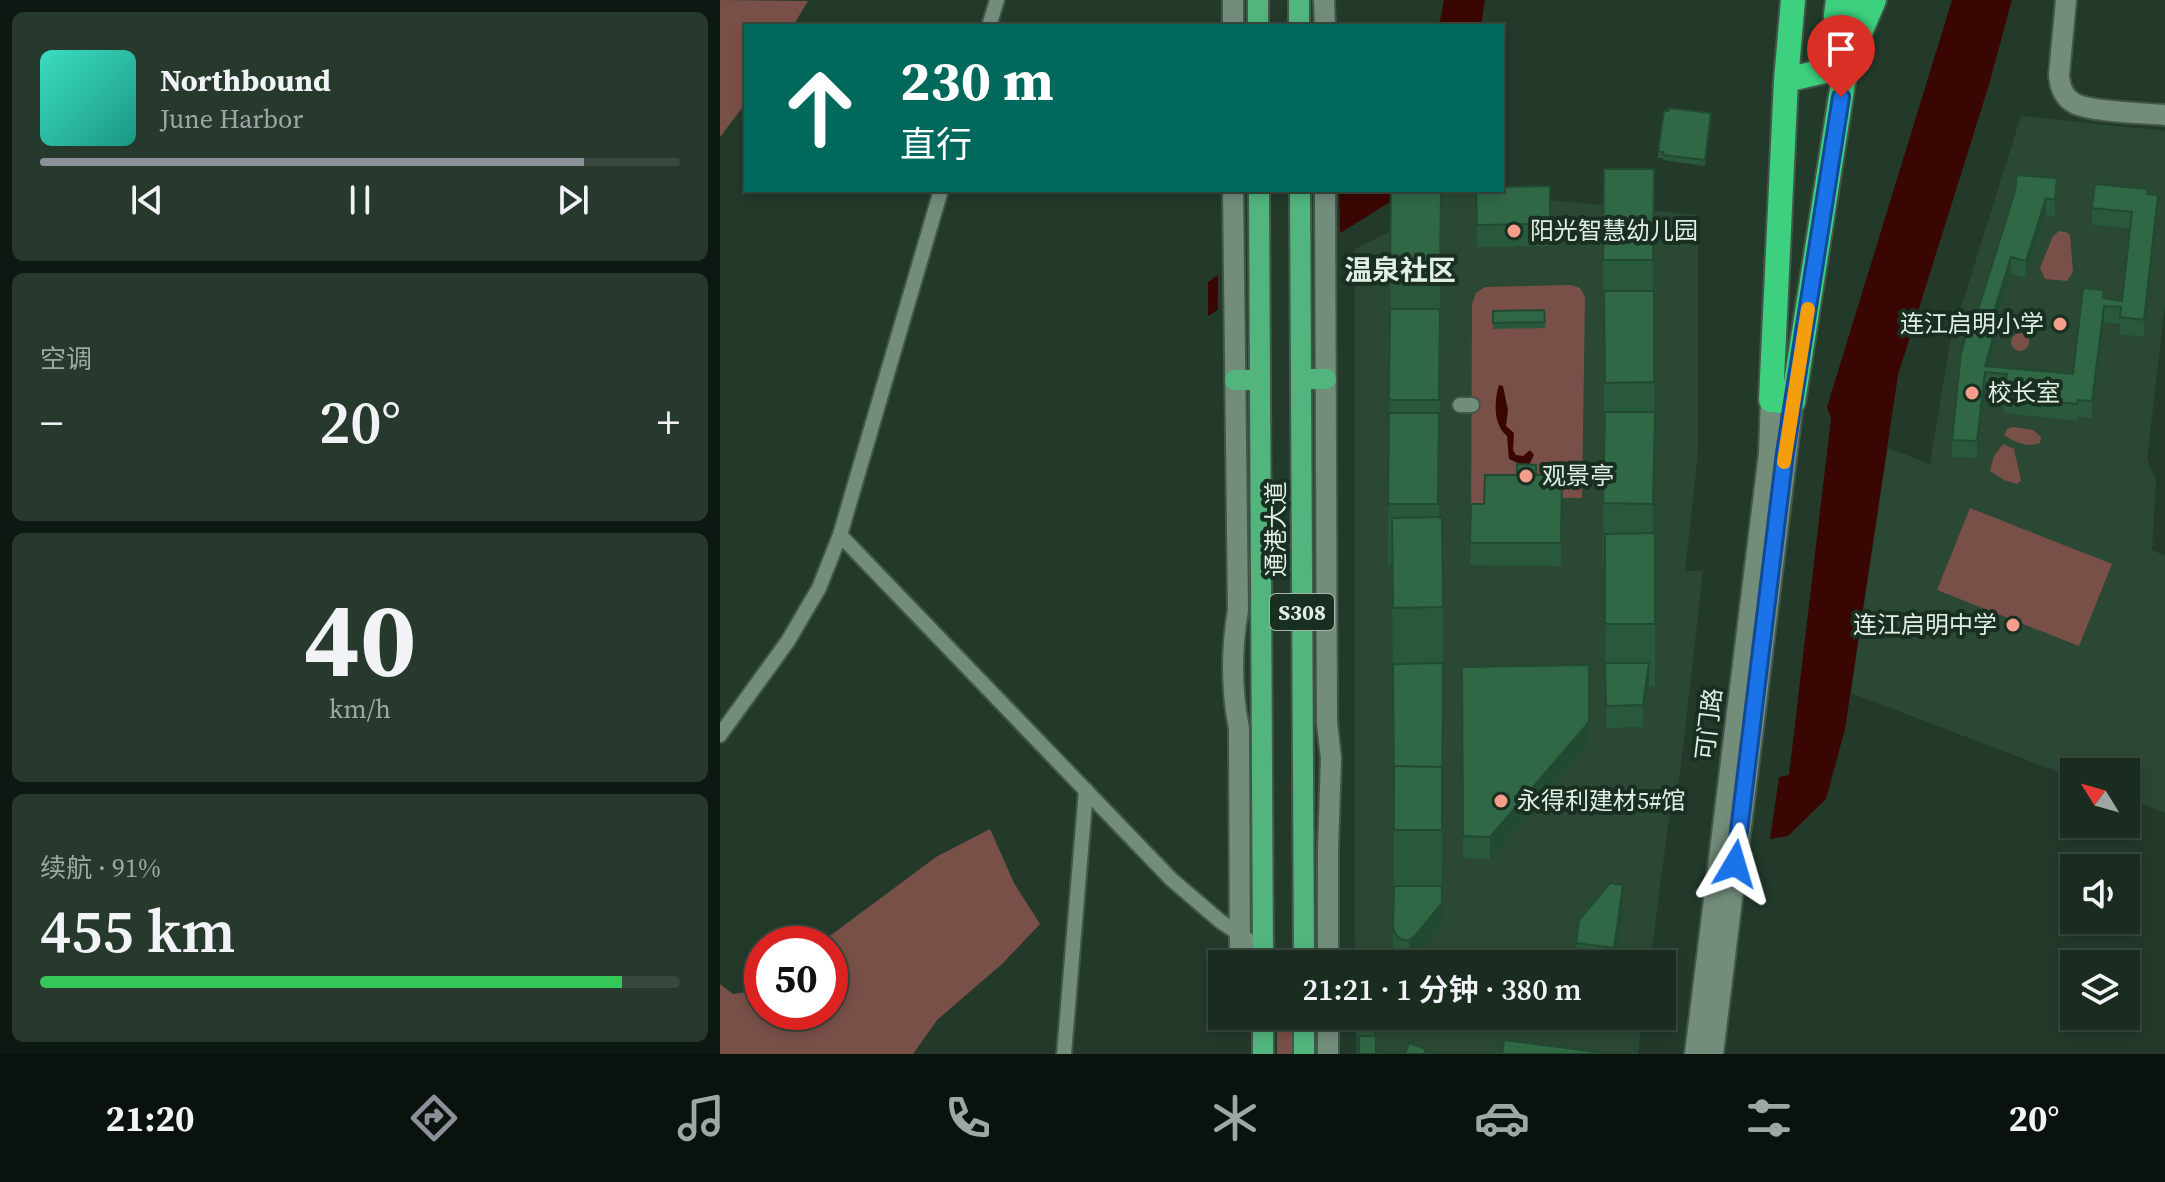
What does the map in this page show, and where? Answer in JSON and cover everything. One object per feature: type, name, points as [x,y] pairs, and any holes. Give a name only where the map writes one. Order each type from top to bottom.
[{"type":"highway","points":[[1782,401],[1786,80],[1793,0]]},
{"type":"highway","points":[[1838,0],[1836,15],[1846,66]]},
{"type":"highway","points":[[1846,66],[1847,0]]},
{"type":"highway","points":[[1782,401],[1856,0]]},
{"type":"highway","points":[[1846,66],[1866,0]]},
{"type":"highway","points":[[1846,66],[1874,0]]},
{"type":"highway","points":[[1786,80],[1846,66]]},
{"type":"main road","points":[[1258,0],[1258,24]]},
{"type":"main road","points":[[1299,0],[1299,24]]},
{"type":"main road","name":"通港大道","points":[[1259,192],[1263,950]]},
{"type":"main road","name":"通港大道","points":[[1300,192],[1304,950]]},
{"type":"main road","points":[[1301,379],[1326,379]]},
{"type":"main road","points":[[1235,380],[1260,380]]},
{"type":"main road","points":[[1263,1030],[1263,1054]]},
{"type":"main road","points":[[1304,1030],[1304,1054]]},
{"type":"street","points":[[990,24],[997,0]]},
{"type":"street","points":[[1233,0],[1233,24]]},
{"type":"street","points":[[1324,0],[1325,24]]},
{"type":"street","points":[[2066,0],[2059,75],[2065,96],[2082,106],[2165,115]]},
{"type":"street","points":[[720,735],[788,641],[819,588],[840,535],[940,192]]},
{"type":"street","points":[[1233,192],[1238,610],[1232,647],[1232,692],[1239,729],[1240,950]]},
{"type":"street","points":[[1325,193],[1327,723],[1331,758],[1328,950]]},
{"type":"street","name":"可门路","points":[[1695,1054],[1769,453],[1782,401]]},
{"type":"street","name":"可门路","points":[[1713,1054],[1782,401]]},
{"type":"street","points":[[840,535],[1171,879],[1256,950]]},
{"type":"street","points":[[1064,1054],[1086,790]]},
{"type":"street","points":[[1252,1054],[1260,1030]]},
{"type":"street","points":[[1328,1030],[1328,1054]]},
{"type":"shaded area","points":[[720,0],[808,1],[794,24],[744,24],[744,106],[720,137]]},
{"type":"shaded area","points":[[1444,0],[1485,0],[1481,24],[1439,24]]},
{"type":"shaded area","points":[[1952,0],[2012,0],[1988,88],[1898,375],[1845,729],[1826,799],[1788,836],[1770,839],[1779,777],[1789,775],[1831,418],[1827,407]]},
{"type":"shaded area","points":[[2021,116],[2165,131],[2165,304],[2147,459],[2156,480],[2152,550],[2165,556],[2165,813],[2140,803],[2140,758],[2060,758],[2060,773],[1851,693],[1888,448],[1930,464],[1950,343]]},
{"type":"shaded area","points":[[1340,192],[1406,192],[1208,316],[1208,282]]},
{"type":"shaded area","points":[[1446,192],[1698,215],[1698,453],[1685,571],[1703,571],[1680,774],[1668,825],[1652,950],[1355,950],[1355,249],[1416,218]]},
{"type":"shaded area","points":[[2059,231],[2070,235],[2073,272],[2067,281],[2045,279],[2040,268],[2053,236]]},
{"type":"shaded area","points":[[1571,285],[1580,288],[1585,297],[1582,498],[1485,497],[1484,527],[1471,526],[1472,304],[1476,293],[1485,287]]},
{"type":"shaded area","points":[[2016,333],[2024,333],[2029,342],[2027,349],[2016,351],[2011,346],[2011,338]]},
{"type":"shaded area","points":[[1499,385],[1503,386],[1508,410],[1506,426],[1514,433],[1513,450],[1516,455],[1523,456],[1530,450],[1534,455],[1531,469],[1509,459],[1507,436],[1499,426],[1496,412]]},
{"type":"shaded area","points":[[2007,429],[2033,430],[2041,437],[2040,443],[2021,444],[2004,435]]},
{"type":"shaded area","points":[[2003,444],[2014,449],[2021,480],[2017,484],[1990,471],[1994,456]]},
{"type":"shaded area","points":[[1970,508],[2112,564],[2079,646],[1937,590]]},
{"type":"shaded area","points":[[990,829],[1014,883],[1040,924],[1002,964],[937,1020],[913,1054],[720,1054],[720,984],[733,994],[744,992],[744,1030],[848,1030],[848,926],[843,926],[936,857]]},
{"type":"shaded area","points":[[1277,1030],[1293,1030],[1293,1054],[1277,1054]]},
{"type":"shaded area","points":[[1356,1030],[1641,1030],[1638,1054],[1356,1054]]},
{"type":"pier","points":[[1333,192],[1339,192],[1340,234],[1218,315],[1218,272]]},
{"type":"building","points":[[1669,108],[1711,113],[1705,160],[1658,152],[1664,111],[1669,111]]},
{"type":"building","points":[[1604,169],[1654,169],[1653,260],[1603,260]]},
{"type":"building","points":[[2017,175],[2057,178],[2055,200],[2046,198],[2026,261],[2011,257],[1993,315],[1978,310],[2015,191]]},
{"type":"building","points":[[2095,184],[2147,189],[2147,194],[2158,195],[2144,320],[2120,317],[2121,307],[2104,306],[2092,401],[2078,400],[2077,404],[2004,396],[2007,374],[1985,372],[1977,441],[1952,440],[1961,353],[1970,322],[1995,330],[1985,366],[2073,374],[2083,288],[2104,290],[2103,298],[2122,301],[2132,212],[2092,208]]},
{"type":"building","points":[[1550,186],[1550,224],[1477,225],[1476,192],[1504,192],[1504,187]]},
{"type":"building","points":[[1391,192],[1441,192],[1440,279],[1390,278]]},
{"type":"building","points":[[1604,291],[1654,291],[1654,382],[1605,383]]},
{"type":"building","points":[[1390,309],[1440,309],[1439,400],[1389,400]]},
{"type":"building","points":[[1544,310],[1545,322],[1493,323],[1493,311]]},
{"type":"building","points":[[1605,412],[1655,412],[1653,504],[1603,503]]},
{"type":"building","points":[[1389,413],[1439,413],[1438,504],[1388,504]]},
{"type":"building","points":[[1517,464],[1536,465],[1536,475],[1517,475]]},
{"type":"building","points":[[1485,475],[1562,475],[1561,543],[1470,543],[1471,504],[1484,504]]},
{"type":"building","points":[[1442,517],[1443,607],[1393,608],[1392,518]]},
{"type":"building","points":[[1655,533],[1655,624],[1605,624],[1605,534]]},
{"type":"building","points":[[1443,663],[1442,822],[1442,767],[1394,766],[1394,791],[1393,664]]},
{"type":"building","points":[[1605,663],[1649,663],[1643,705],[1606,706]]},
{"type":"building","name":"永得利建材5#馆","points":[[1589,665],[1589,722],[1490,837],[1463,836],[1462,667]]},
{"type":"building","points":[[1394,766],[1442,767],[1442,830],[1394,830]]},
{"type":"building","points":[[1610,883],[1623,885],[1614,948],[1576,943],[1579,920]]},
{"type":"building","points":[[1394,886],[1442,886],[1442,903],[1409,940],[1402,940],[1393,928]]},
{"type":"building","points":[[1359,1036],[1376,1036],[1376,1054],[1359,1054]]},
{"type":"building","points":[[1504,1040],[1597,1052],[1597,1054],[1502,1054]]},
{"type":"building","points":[[1409,1043],[1426,1049],[1424,1054],[1405,1054]]},
{"type":"slow traffic","points":[[1784,462],[1808,309]]},
{"type":"place","name":"阳光智慧幼儿园","points":[[1514,231]]},
{"type":"place","name":"连江启明小学","points":[[2060,324]]},
{"type":"place","name":"校长室","points":[[1972,393]]},
{"type":"place","name":"观景亭","points":[[1526,476]]},
{"type":"place","name":"连江启明中学","points":[[2013,625]]},
{"type":"place","name":"永得利建材5#馆","points":[[1501,801]]},
{"type":"district","name":"温泉社区","points":[[1400,270]]},
{"type":"route","points":[[1735,864],[1785,453],[1841,97]]}]
